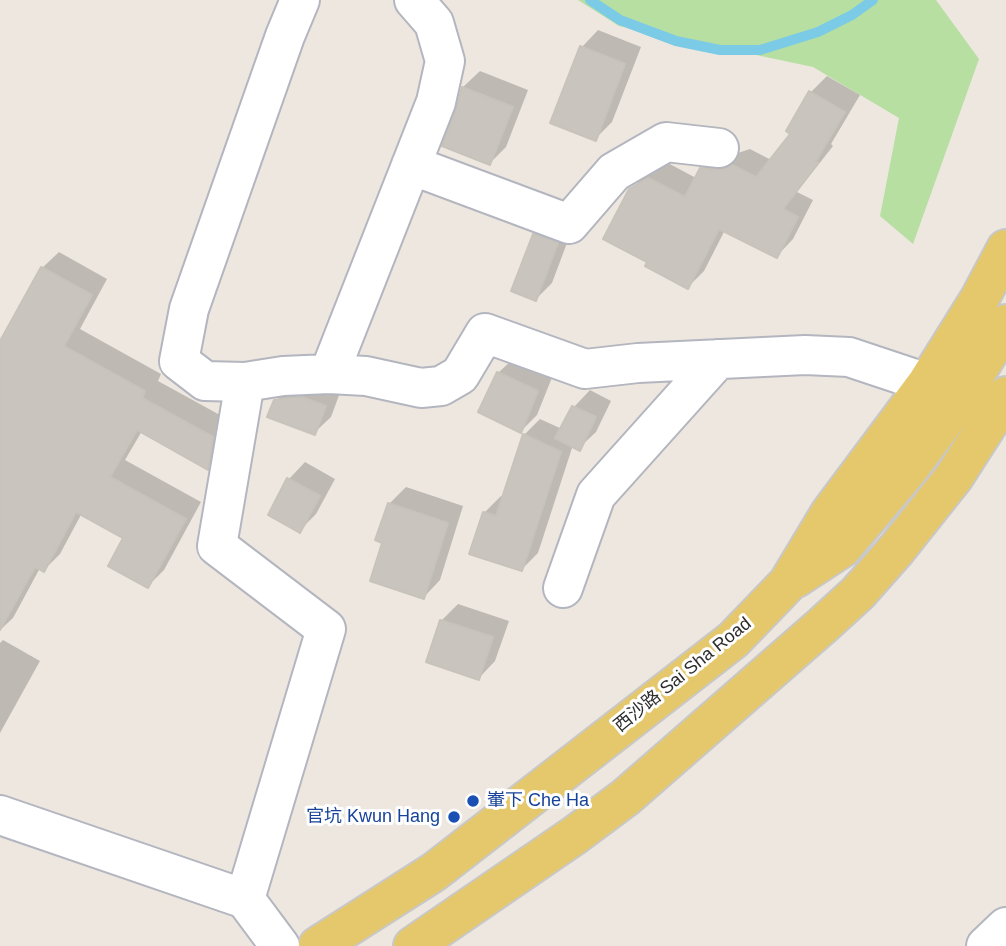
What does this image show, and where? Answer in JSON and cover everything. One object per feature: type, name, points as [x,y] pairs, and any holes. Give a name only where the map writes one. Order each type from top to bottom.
[{"type":"main road","name":"西沙路 Sai Sha Road","points":[[318,946],[434,872],[733,640],[788,583],[830,513],[943,392],[980,298],[1006,249]]},
{"type":"main road","points":[[943,392],[1006,324]]},
{"type":"main road","points":[[413,946],[626,797],[823,625],[858,593],[896,550],[1001,416]]},
{"type":"street","points":[[300,0],[188,309],[179,361],[205,381],[244,382],[283,376],[329,374],[366,376],[421,388],[442,386],[460,375],[485,333],[585,369],[805,355],[849,357],[1001,416]]},
{"type":"street","points":[[329,374],[436,102],[445,61],[434,23],[414,0]]},
{"type":"street","points":[[411,165],[569,224],[614,172],[666,142],[719,148]]},
{"type":"street","points":[[564,588],[596,495],[718,359]]},
{"type":"street","points":[[244,382],[217,545],[326,629],[245,899]]},
{"type":"street","points":[[0,815],[245,899],[280,946]]},
{"type":"street","points":[[986,946],[1006,927]]},
{"type":"green space","points":[[578,0],[936,0],[979,59],[913,244],[880,216],[899,118],[813,67],[619,26]]},
{"type":"building","points":[[580,46],[625,64],[596,141],[550,123]]},
{"type":"building","points":[[462,87],[513,107],[490,165],[442,146]]},
{"type":"building","points":[[809,91],[845,112],[816,161],[818,163],[783,209],[798,217],[777,258],[719,229],[688,289],[645,266],[647,262],[603,239],[629,189],[648,178],[685,197],[700,168],[717,170],[732,165],[756,177],[790,134],[786,131]]},
{"type":"building","points":[[533,234],[558,243],[536,301],[511,291]]},
{"type":"building","points":[[41,267],[92,295],[64,346],[145,391],[142,398],[213,437],[208,470],[137,430],[110,477],[186,519],[148,588],[108,566],[123,538],[76,512],[44,572],[35,567],[0,630],[0,341]]},
{"type":"building","points":[[497,372],[538,391],[521,433],[478,412]]},
{"type":"building","points":[[301,397],[326,406],[315,435],[267,417],[274,400]]},
{"type":"building","points":[[572,406],[596,417],[580,451],[555,438]]},
{"type":"building","points":[[523,434],[561,452],[522,571],[469,554],[483,512],[496,516]]},
{"type":"building","points":[[287,478],[320,496],[300,533],[268,515]]},
{"type":"building","points":[[388,503],[448,523],[424,599],[370,581],[382,543],[375,540]]},
{"type":"building","points":[[440,620],[493,637],[479,680],[426,662]]},
{"type":"waterway","points":[[590,0],[620,20],[676,41],[720,50],[760,50],[818,32],[852,15],[873,0]]},
{"type":"place","name":"輋下 Che Ha","points":[[473,801]]},
{"type":"place","name":"官坑 Kwun Hang","points":[[454,817]]}]
